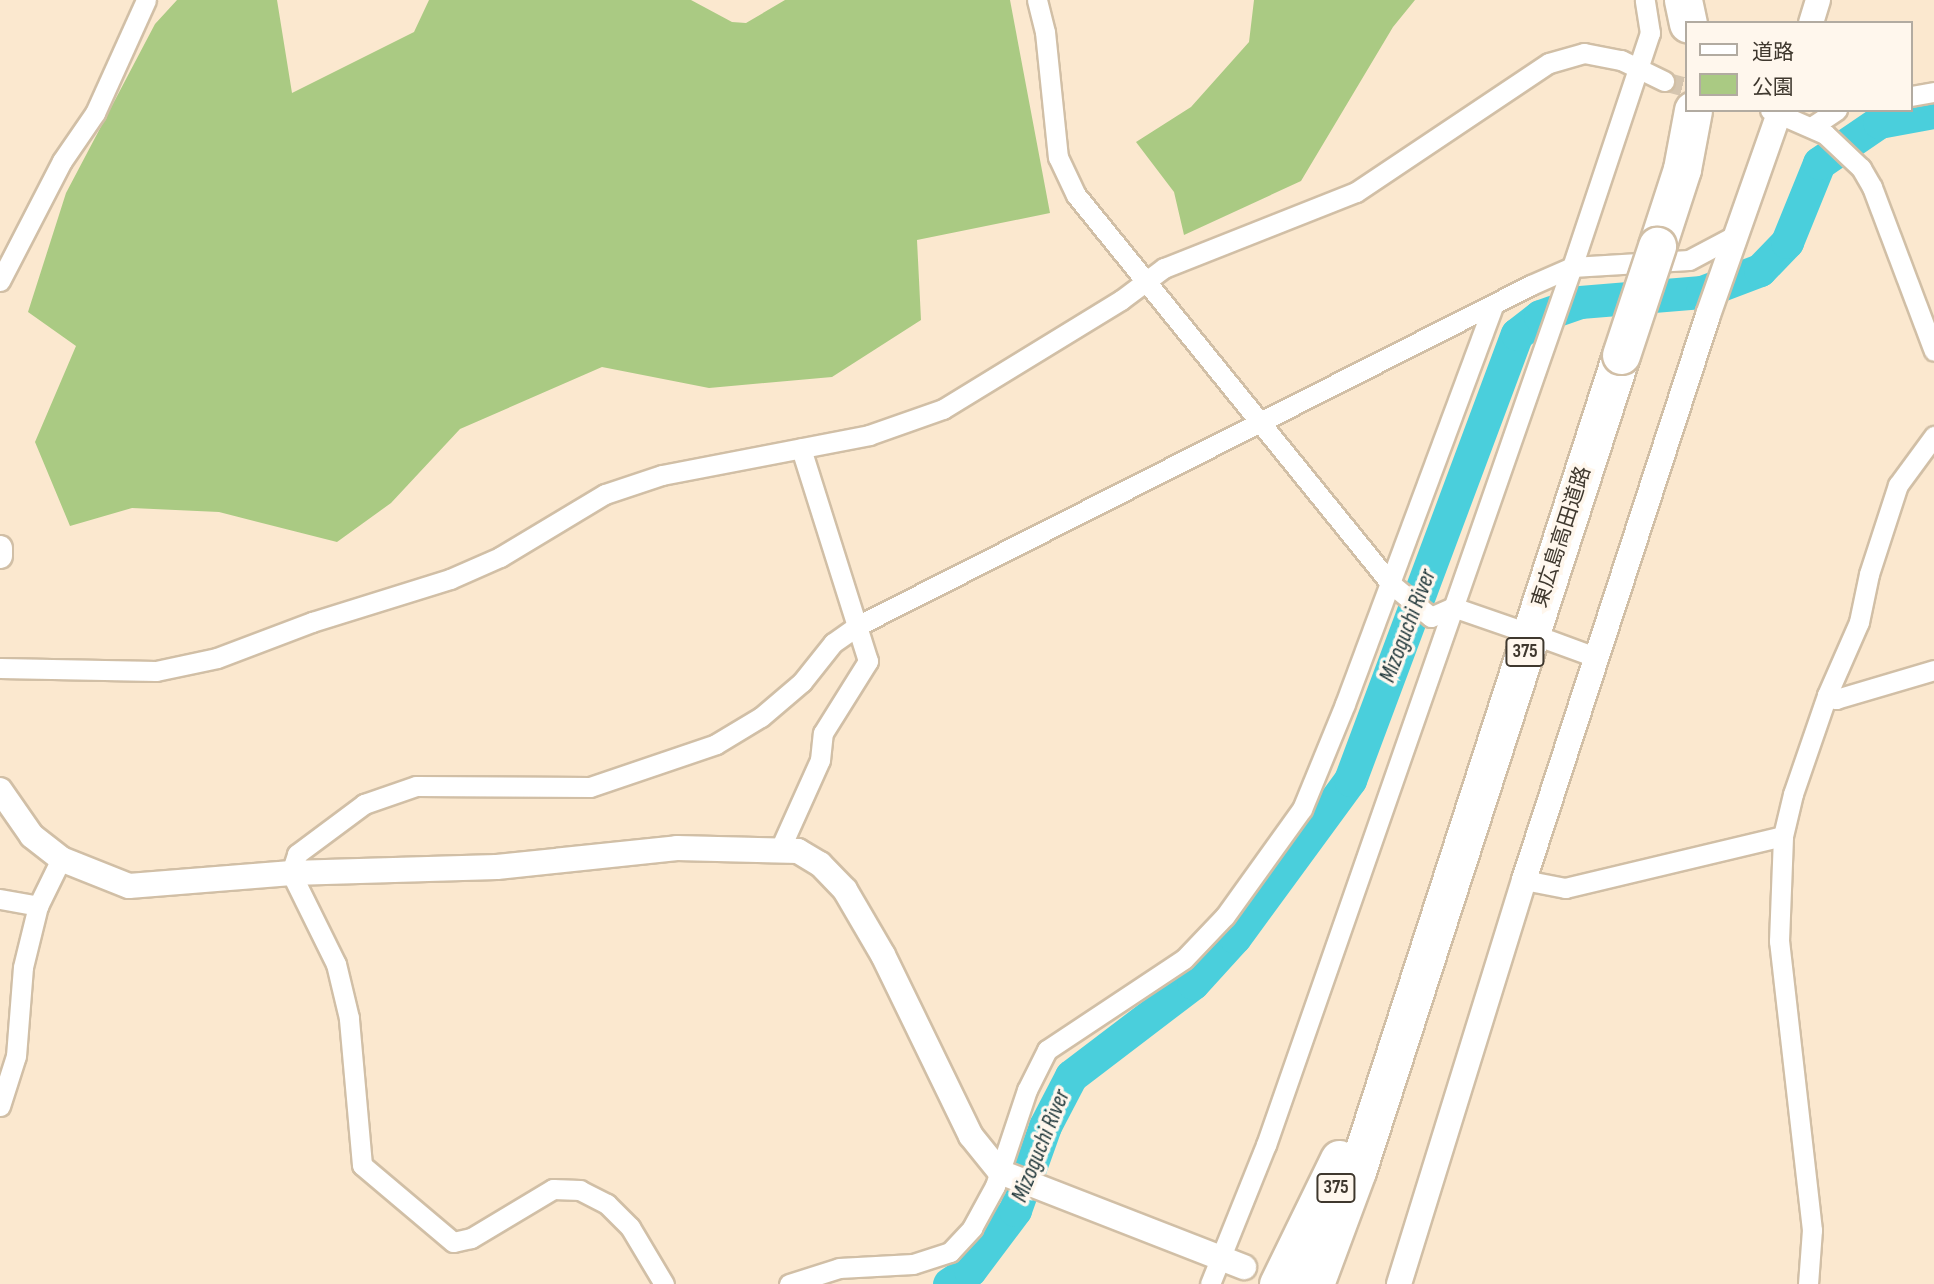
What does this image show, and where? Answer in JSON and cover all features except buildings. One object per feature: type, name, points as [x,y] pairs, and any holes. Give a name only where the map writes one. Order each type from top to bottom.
[{"type":"highway","points":[[1683,0],[1688,21]]},
{"type":"highway","name":"東広島高田道路","points":[[1428,949],[1682,169],[1693,112]]},
{"type":"highway","name":"375","points":[[1300,1284],[1428,949]]},
{"type":"highway","name":"375","points":[[1315,1284],[1357,1171],[1428,949]]},
{"type":"highway","points":[[1278,1284],[1371,1093]]},
{"type":"highway","points":[[1321,1284],[1357,1171]]},
{"type":"street","points":[[0,281],[62,161],[96,113],[146,0]]},
{"type":"street","points":[[1037,0],[1045,32],[1058,157],[1076,195],[1263,422],[1390,583],[1431,617],[1453,607],[1514,628]]},
{"type":"street","points":[[1210,1284],[1266,1145],[1572,267],[1650,33],[1645,0]]},
{"type":"street","points":[[1812,21],[1818,0]]},
{"type":"street","points":[[0,668],[156,671],[217,658],[312,622],[450,579],[500,557],[605,494],[662,475],[869,435],[943,409],[1148,281],[1164,268],[1356,192],[1549,63],[1584,53],[1621,60],[1664,81]]},
{"type":"street","points":[[1913,96],[1934,92]]},
{"type":"street","points":[[1399,1284],[1524,880],[1776,112]]},
{"type":"street","points":[[1778,112],[1819,130],[1849,155],[1872,187],[1934,351]]},
{"type":"street","points":[[1819,130],[1835,112]]},
{"type":"street","points":[[664,1284],[630,1227],[607,1203],[580,1190],[553,1189],[471,1237],[453,1242],[362,1165],[349,1018],[336,964],[291,873],[297,854],[333,824],[365,804],[416,786],[590,787],[716,744],[761,717],[802,682],[833,643],[859,625],[1493,305],[1572,267],[1689,260],[1736,235]]},
{"type":"street","points":[[789,1284],[839,1268],[913,1264],[950,1252],[972,1228],[1000,1171],[1027,1090],[1047,1050],[1184,959],[1225,916],[1302,809],[1390,583],[1493,305]]},
{"type":"street","points":[[1808,1284],[1812,1230],[1779,942],[1783,836],[1793,794],[1827,695],[1859,622],[1869,574],[1898,485],[1934,436]]},
{"type":"street","points":[[780,849],[820,760],[823,733],[840,702],[867,667],[859,625],[801,448]]},
{"type":"street","points":[[0,548],[0,556]]},
{"type":"street","points":[[1549,640],[1598,658]]},
{"type":"street","points":[[1827,695],[1836,699],[1934,670]]},
{"type":"street","points":[[0,790],[32,836],[61,859],[129,886],[291,873],[497,867],[677,848],[798,850],[820,864],[845,890],[883,955],[971,1136],[1000,1171],[1244,1267]]},
{"type":"street","points":[[1524,880],[1565,888],[1783,836]]},
{"type":"street","points":[[0,1106],[16,1056],[23,967],[38,906],[61,859]]},
{"type":"street","points":[[0,899],[38,906]]},
{"type":"green space","points":[[177,0],[277,0],[292,93],[414,32],[429,0],[691,0],[732,22],[746,23],[785,0],[1010,0],[1050,213],[917,240],[921,320],[832,377],[709,388],[602,367],[460,429],[391,503],[337,542],[219,512],[132,508],[70,526],[35,442],[76,346],[28,312],[66,193],[155,24]]},
{"type":"green space","points":[[1254,0],[1415,0],[1393,27],[1301,181],[1184,235],[1174,192],[1136,142],[1191,107],[1249,42]]},
{"type":"waterway","name":"Mizoguchi River","points":[[949,1284],[970,1270],[1015,1210],[1045,1126],[1071,1076],[1193,983],[1235,937],[1350,780],[1517,334],[1540,316],[1580,302],[1702,292],[1760,270],[1787,242],[1819,163],[1879,122],[1934,112]]},
{"type":"tunnel","points":[[1664,81],[1686,87]]}]
